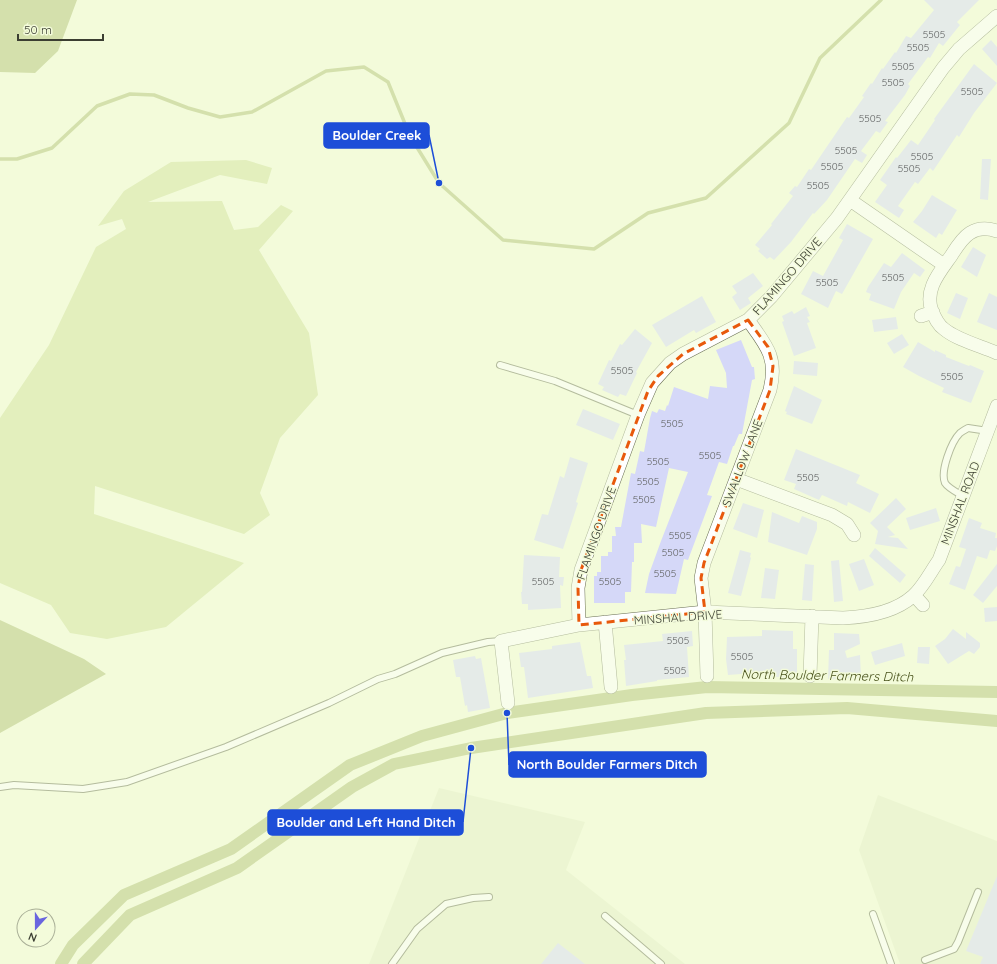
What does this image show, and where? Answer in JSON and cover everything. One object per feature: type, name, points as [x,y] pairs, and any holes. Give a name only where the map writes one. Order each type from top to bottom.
[{"type":"street","name":"FLAMINGO DRIVE","points":[[579,625],[578,588],[581,570],[638,415],[652,383],[670,363],[683,354],[748,320],[771,297],[837,218],[943,68],[959,49],[997,16]]},
{"type":"street","points":[[850,200],[944,265]]},
{"type":"street","points":[[997,231],[976,225],[963,239],[932,284],[930,306],[927,314],[943,329],[954,336],[997,353]]},
{"type":"street","name":"SWALLOW LANE","points":[[707,676],[705,612],[701,578],[704,563],[770,390],[772,381],[773,366],[768,347],[748,320]]},
{"type":"street","name":"MINSHAL ROAD","points":[[914,595],[939,560],[997,406]]},
{"type":"street","points":[[736,479],[832,515],[847,524],[854,534]]},
{"type":"street","points":[[914,595],[923,605]]},
{"type":"street","name":"MINSHAL DRIVE","points":[[501,641],[579,625],[705,612],[843,618],[864,617],[900,605],[914,595]]},
{"type":"street","points":[[810,676],[812,616]]},
{"type":"street","points":[[605,622],[611,687]]},
{"type":"street","points":[[501,641],[508,703]]},
{"type":"lane","points":[[500,365],[555,381],[638,415]]},
{"type":"lane","points":[[963,496],[946,485],[943,476],[947,457],[957,437],[968,428],[988,431]]},
{"type":"lane","points":[[0,786],[14,785],[83,789],[127,782],[226,747],[329,703],[378,679],[394,674],[442,653],[488,642],[501,641]]},
{"type":"lane","points":[[925,960],[954,949],[978,892]]},
{"type":"lane","points":[[392,964],[417,929],[446,904],[473,898],[489,897]]},
{"type":"lane","points":[[873,914],[891,964]]},
{"type":"lane","points":[[605,916],[661,964]]},
{"type":"highlighted area","points":[[748,320],[768,347],[773,366],[770,390],[704,563],[701,578],[705,612],[579,625],[578,588],[581,570],[648,391],[658,376],[683,354]]},
{"type":"shaded area","points":[[0,0],[77,0],[58,51],[35,73],[0,72]]},
{"type":"shaded area","points":[[246,160],[272,168],[267,184],[220,175],[148,202],[222,201],[234,230],[258,227],[281,205],[293,211],[259,250],[309,333],[318,395],[280,438],[260,493],[270,515],[244,534],[95,486],[94,514],[244,563],[166,627],[107,639],[70,633],[51,605],[0,583],[0,418],[49,345],[96,247],[126,229],[122,219],[98,226],[124,191],[171,162]]},
{"type":"shaded area","points":[[0,620],[84,659],[106,674],[0,733]]},
{"type":"shaded area","points":[[439,788],[585,822],[566,870],[685,964],[369,964]]},
{"type":"shaded area","points":[[878,795],[997,841],[997,964],[900,964],[859,850]]},
{"type":"building","points":[[924,0],[979,0],[957,22],[960,25],[943,46],[939,43],[930,58],[928,57],[908,84],[910,86],[905,95],[885,121],[888,122],[880,133],[876,131],[861,151],[867,155],[862,163],[855,159],[827,200],[814,214],[813,213],[791,242],[774,260],[770,257],[767,259],[758,251],[760,249],[755,245],[793,196],[789,193],[795,186],[797,187],[809,169],[811,170],[847,117],[849,118],[864,97],[862,96],[871,83],[872,84],[882,68],[883,69],[895,52],[896,53],[906,36],[911,38],[934,10]]},
{"type":"building","points":[[991,40],[997,47],[997,66],[982,49]]},
{"type":"building","points":[[974,64],[997,83],[974,113],[959,137],[957,135],[933,171],[930,168],[918,184],[915,182],[898,206],[904,210],[899,218],[875,202],[887,185],[880,180],[896,157],[897,158],[911,140],[918,145],[935,120],[934,119]]},
{"type":"building","points":[[982,159],[991,159],[988,200],[980,199]]},
{"type":"building","points":[[932,195],[957,210],[942,235],[939,233],[936,238],[913,222]]},
{"type":"building","points":[[847,224],[873,239],[842,294],[836,291],[828,308],[801,294],[813,271],[823,276],[843,240],[839,238]]},
{"type":"building","points":[[973,247],[986,255],[977,277],[961,267]]},
{"type":"building","points":[[902,253],[925,270],[920,277],[914,273],[901,292],[894,309],[869,300],[871,294],[866,292],[868,287],[884,263],[891,267]]},
{"type":"building","points":[[753,273],[763,286],[748,298],[751,303],[740,310],[732,297],[737,293],[732,286]]},
{"type":"building","points":[[956,293],[968,298],[960,319],[947,313]]},
{"type":"building","points":[[989,293],[997,297],[997,330],[977,322]]},
{"type":"building","points":[[702,296],[716,322],[696,333],[694,330],[666,347],[652,325]]},
{"type":"building","points":[[806,307],[810,316],[807,317],[810,322],[807,323],[816,348],[794,356],[782,322],[784,321],[782,316],[792,311],[794,314]]},
{"type":"building","points":[[896,317],[898,329],[874,332],[872,320]]},
{"type":"building","points":[[635,329],[652,343],[636,372],[637,373],[626,396],[620,394],[618,397],[602,390],[604,387],[598,384],[609,360],[611,361],[620,344],[622,345]]},
{"type":"building","points":[[902,334],[909,345],[894,354],[887,343]]},
{"type":"building","points":[[741,340],[752,367],[754,367],[755,379],[752,380],[742,434],[739,434],[733,446],[727,464],[719,462],[707,495],[712,496],[688,560],[684,559],[676,594],[645,593],[649,574],[688,472],[669,468],[656,527],[641,524],[642,543],[634,543],[631,592],[625,592],[625,603],[594,603],[594,576],[597,576],[597,572],[601,572],[601,556],[608,556],[608,552],[612,552],[612,536],[616,536],[615,527],[621,527],[631,473],[635,474],[640,451],[644,452],[652,411],[657,413],[659,409],[665,411],[674,387],[708,399],[710,386],[727,388],[726,373],[716,350]]},
{"type":"building","points":[[918,342],[935,352],[935,350],[946,355],[946,357],[984,371],[971,403],[942,392],[944,388],[903,367]]},
{"type":"building","points":[[794,361],[818,363],[817,376],[793,374]]},
{"type":"building","points":[[794,386],[822,400],[812,424],[786,414],[787,412],[785,411]]},
{"type":"building","points":[[583,409],[620,424],[613,440],[576,425]]},
{"type":"building","points":[[796,449],[860,475],[856,483],[879,494],[870,513],[848,502],[847,506],[822,495],[819,500],[794,489],[796,484],[784,480]]},
{"type":"building","points":[[570,457],[588,463],[576,502],[578,503],[563,549],[534,540],[542,514],[548,515],[560,476],[564,478]]},
{"type":"building","points":[[896,498],[906,509],[887,527],[895,535],[888,537],[898,538],[908,549],[875,544],[878,531],[870,523]]},
{"type":"building","points":[[743,503],[764,510],[757,538],[733,529]]},
{"type":"building","points":[[936,508],[940,521],[910,530],[906,518]]},
{"type":"building","points":[[772,512],[799,523],[802,516],[817,522],[817,529],[807,555],[768,542]]},
{"type":"building","points":[[969,518],[982,523],[980,528],[996,533],[995,538],[997,538],[997,546],[995,551],[990,550],[987,559],[977,556],[965,590],[949,584],[956,566],[960,567],[966,549],[959,547]]},
{"type":"building","points":[[875,548],[906,575],[900,583],[869,556]]},
{"type":"building","points":[[740,550],[751,553],[741,596],[728,593]]},
{"type":"building","points":[[524,555],[560,557],[559,577],[564,577],[563,586],[560,585],[561,608],[528,610],[528,604],[522,604],[521,592]]},
{"type":"building","points":[[864,559],[874,585],[859,591],[849,564]]},
{"type":"building","points":[[839,560],[843,601],[834,602],[831,561]]},
{"type":"building","points":[[805,564],[814,565],[812,601],[802,600]]},
{"type":"building","points":[[997,564],[997,586],[983,603],[973,595]]},
{"type":"building","points":[[765,568],[779,570],[775,599],[761,598]]},
{"type":"building","points":[[997,607],[997,621],[985,622],[984,608]]},
{"type":"building","points":[[953,629],[966,639],[966,632],[980,643],[980,647],[974,654],[969,651],[948,664],[935,646],[945,639]]},
{"type":"building","points":[[762,630],[793,631],[793,649],[797,649],[797,673],[791,673],[791,677],[766,677],[766,672],[728,675],[726,659],[727,637],[762,636]]},
{"type":"building","points":[[692,631],[693,646],[687,647],[689,677],[657,680],[626,686],[624,660],[626,660],[624,645],[663,641],[662,634]]},
{"type":"building","points":[[834,633],[859,634],[860,644],[845,651],[847,658],[860,655],[861,678],[828,679],[829,650],[834,650]]},
{"type":"building","points":[[580,642],[587,676],[591,676],[593,688],[528,698],[524,667],[521,667],[519,653],[552,649],[552,646]]},
{"type":"building","points":[[902,643],[905,656],[875,665],[871,652]]},
{"type":"building","points":[[918,647],[930,647],[929,664],[917,663]]},
{"type":"building","points":[[475,656],[476,659],[481,658],[490,708],[468,712],[467,705],[465,706],[460,677],[456,677],[453,660]]},
{"type":"building","points":[[997,876],[997,964],[980,964],[983,957],[966,951]]},
{"type":"building","points":[[558,943],[585,964],[541,964]]},
{"type":"waterway","points":[[0,159],[17,159],[52,148],[97,106],[130,94],[154,95],[188,108],[220,117],[252,112],[326,71],[364,67],[388,82],[410,136],[439,183],[503,240],[594,249],[648,213],[706,198],[789,123],[820,58],[881,0]]},
{"type":"waterway","name":"North Boulder Farmers Ditch","points":[[61,964],[73,945],[124,895],[231,849],[350,765],[422,736],[507,713],[632,695],[707,687],[997,692]]},
{"type":"waterway","points":[[83,964],[130,915],[237,868],[352,787],[394,764],[471,748],[706,713],[847,708],[997,721]]},
{"type":"place","name":"Boulder Creek","points":[[439,183]]},
{"type":"place","name":"North Boulder Farmers Ditch","points":[[507,713]]},
{"type":"place","name":"Boulder and Left Hand Ditch","points":[[471,748]]}]
